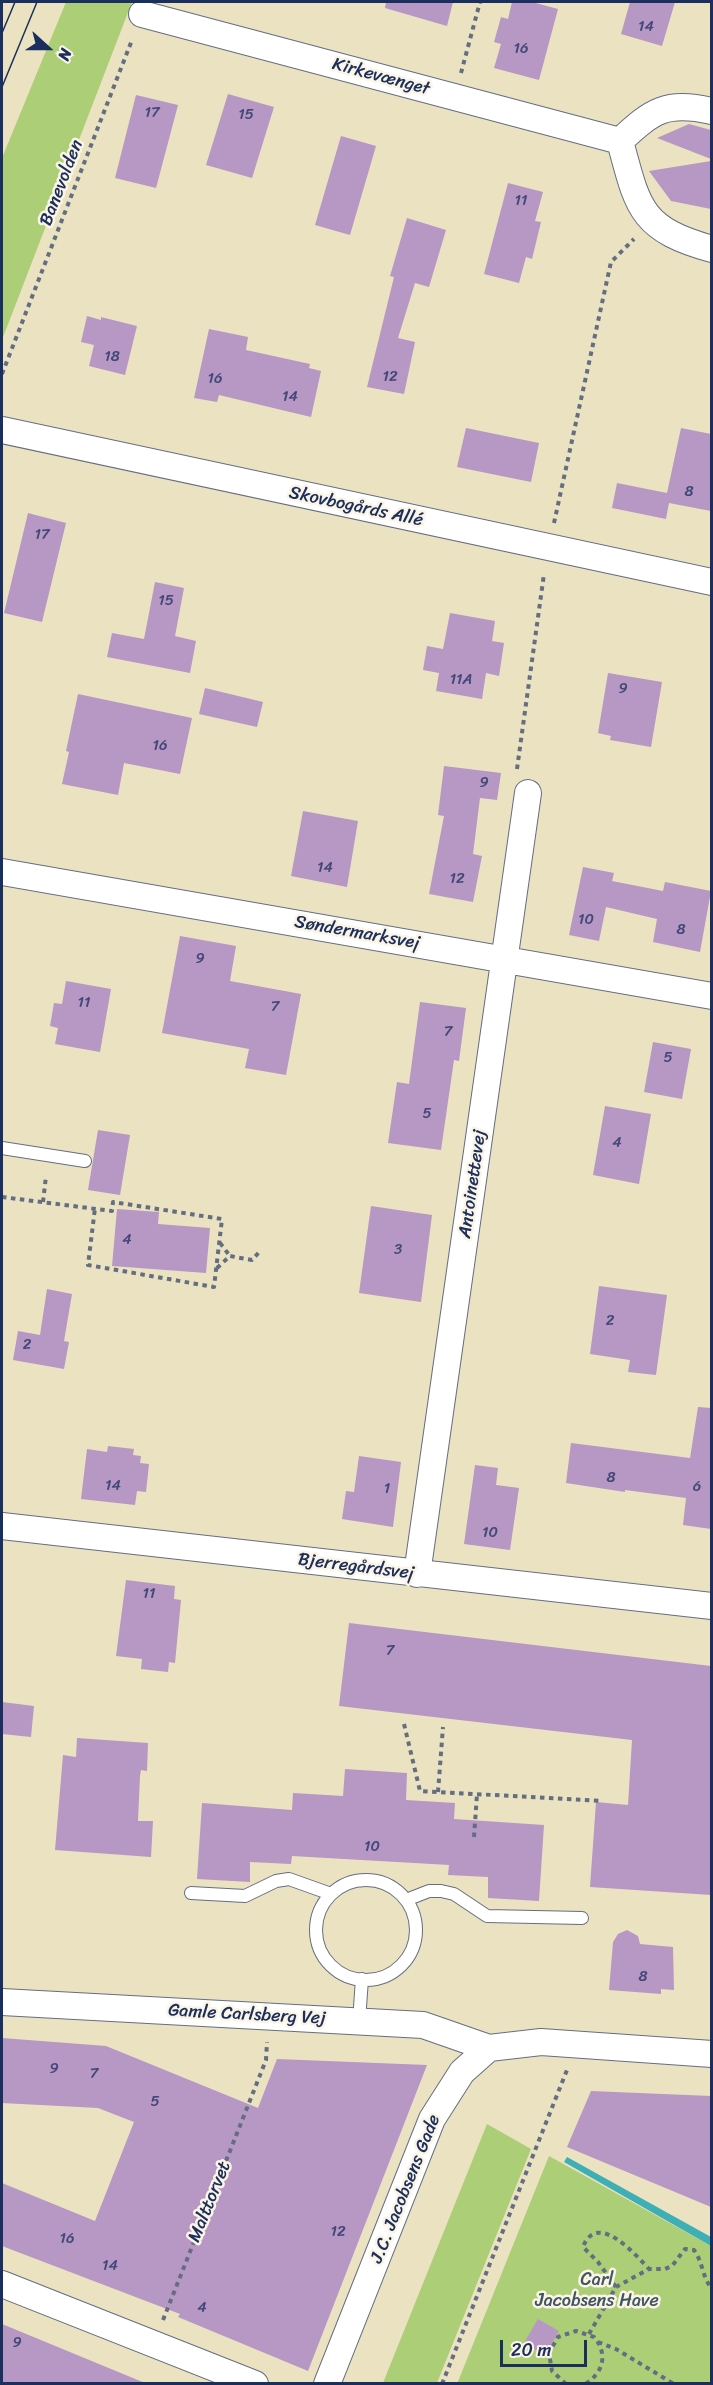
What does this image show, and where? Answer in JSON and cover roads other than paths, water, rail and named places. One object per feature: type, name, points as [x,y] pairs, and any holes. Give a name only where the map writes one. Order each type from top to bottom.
[{"type":"street","name":"Kirkevænget","points":[[142,14],[620,141]]},
{"type":"street","points":[[711,111],[676,106],[647,115],[620,141],[634,195],[651,221],[677,239],[711,249]]},
{"type":"street","name":"Skovbogårds Allé","points":[[2,430],[711,582]]},
{"type":"street","name":"Antoinettevej","points":[[417,1574],[528,793]]},
{"type":"street","name":"Søndermarksvej","points":[[2,872],[711,996]]},
{"type":"street","name":"Bjerregårdsvej","points":[[2,1526],[711,1606]]},
{"type":"street","name":"Gamle Carlsberg Vej","points":[[2,2002],[423,2025],[489,2048]]},
{"type":"street","points":[[489,2048],[541,2042],[711,2054]]},
{"type":"street","name":"J.C. Jacobsens Gade","points":[[327,2384],[432,2119],[462,2072],[489,2048]]},
{"type":"street","points":[[2,2284],[255,2384]]},
{"type":"lane","points":[[2,1148],[85,1161]]},
{"type":"lane","points":[[191,1893],[245,1896],[276,1881],[289,1879],[331,1894]]},
{"type":"lane","points":[[370,1880],[396,1890],[406,1900],[415,1927],[414,1941],[409,1954],[389,1974],[362,1980],[336,1970],[319,1947],[317,1919],[322,1906],[331,1894],[356,1881],[370,1880]]},
{"type":"lane","points":[[406,1900],[429,1891],[441,1891],[454,1894],[487,1916],[582,1918]]},
{"type":"lane","points":[[359,2021],[362,1980]]},
{"type":"water","points":[[567,2157],[711,2237],[711,2246],[564,2162]]},
{"type":"tram line","points":[[2,33],[15,2]]},
{"type":"tram line","points":[[2,87],[37,2]]},
{"type":"park label","name":"Carl Jacobsens Have","points":[[597,2290]]}]
